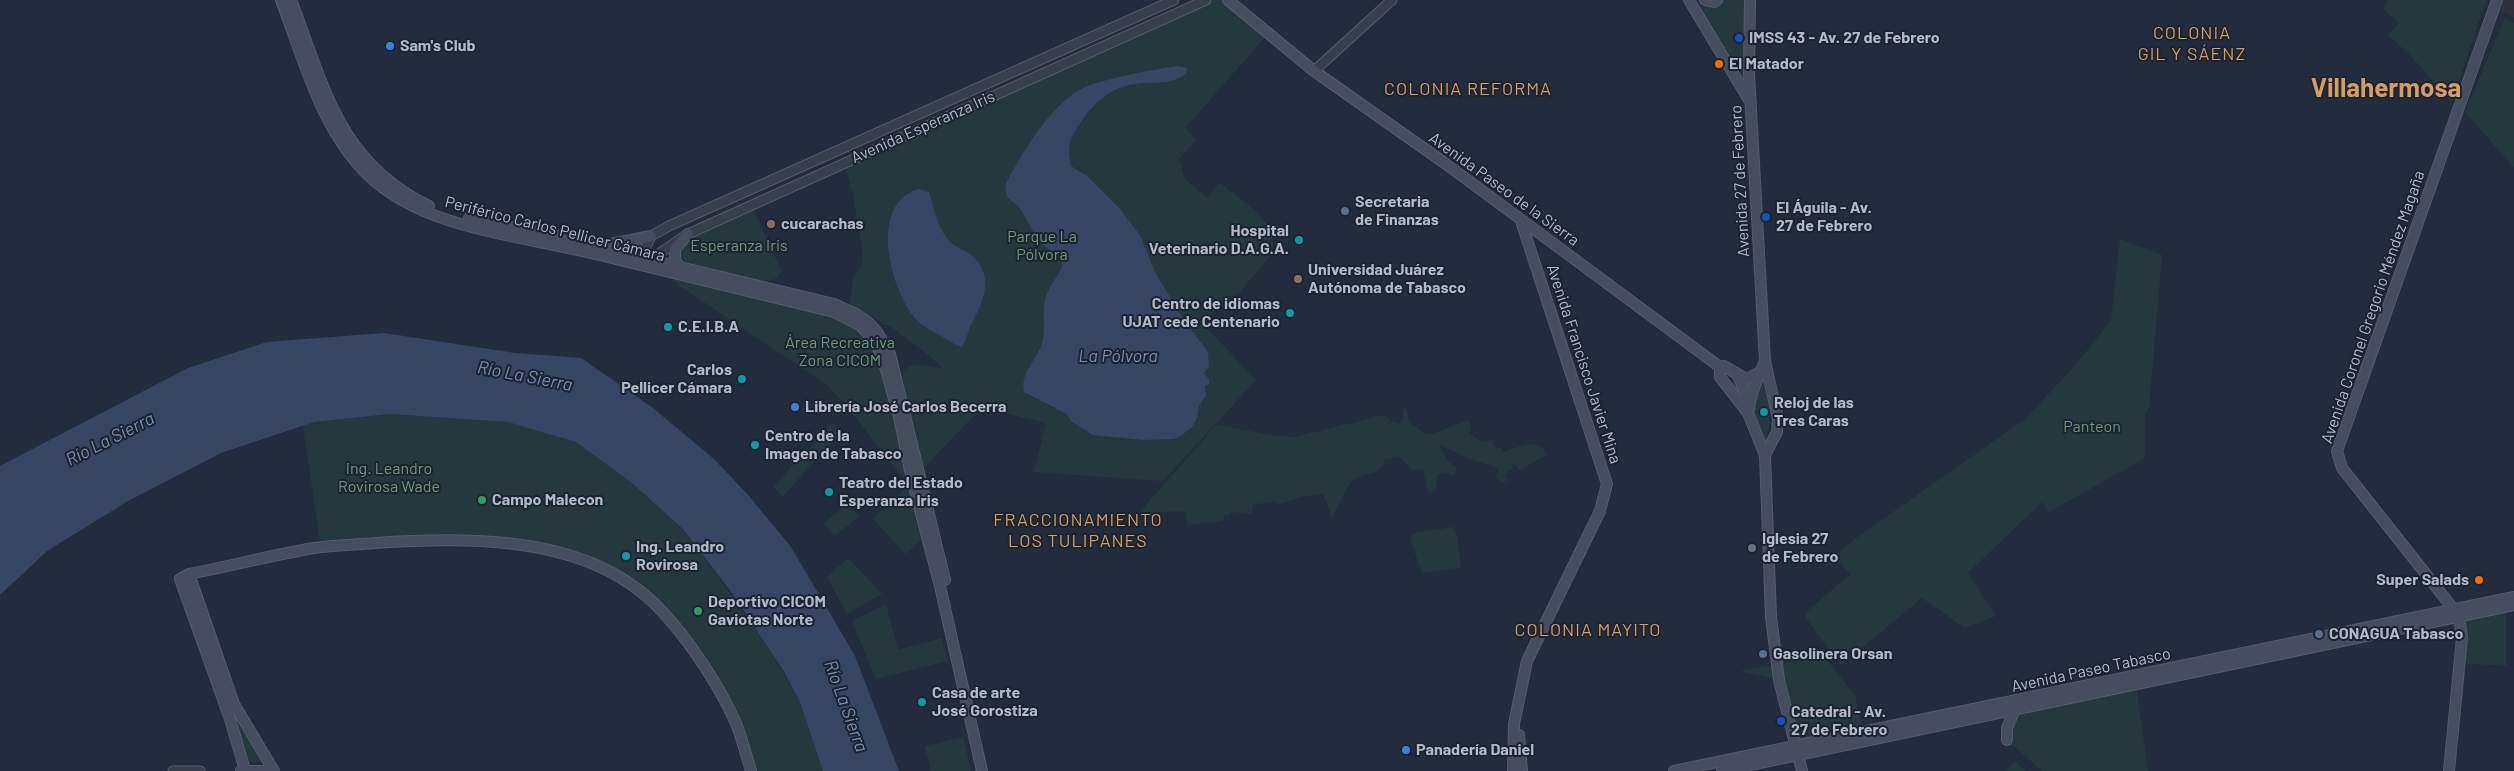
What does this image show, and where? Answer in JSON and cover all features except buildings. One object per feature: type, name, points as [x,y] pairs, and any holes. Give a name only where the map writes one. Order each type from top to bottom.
[{"type":"main road","name":"Periférico Carlos Pellicer Cámara","points":[[281,0],[323,109],[333,129],[362,169],[390,194],[408,204],[449,220],[640,261],[834,312],[862,326],[876,343],[884,363],[899,417],[912,480],[940,586],[982,771]]},
{"type":"main road","name":"Periférico Carlos Pellicer Cámara","points":[[291,0],[340,125],[363,156],[389,181],[420,202],[453,215],[604,246],[640,261]]},
{"type":"main road","name":"Avenida Paseo de la Sierra","points":[[1228,0],[1314,71],[1720,367],[1728,368],[1738,376]]},
{"type":"main road","points":[[1689,0],[1750,101]]},
{"type":"main road","points":[[1705,0],[1714,2],[1717,0]]},
{"type":"main road","name":"Avenida 27 de Febrero","points":[[1750,0],[1750,101],[1765,361],[1778,419],[1777,432],[1765,454]]},
{"type":"main road","name":"Avenida Coronel Gregorio Méndez Magaña","points":[[2456,613],[2339,463],[2338,445],[2497,0]]},
{"type":"main road","name":"Avenida Francisco Javier Mina","points":[[1513,771],[1514,724],[1527,661],[1600,511],[1607,484],[1520,220]]},
{"type":"main road","name":"Avenida Francisco Javier Mina","points":[[1522,771],[1520,724],[1532,662],[1605,513],[1613,485],[1609,467],[1577,378],[1530,227]]},
{"type":"main road","points":[[679,266],[676,260],[675,249],[688,234]]},
{"type":"main road","points":[[604,246],[651,236]]},
{"type":"main road","name":"Periférico Carlos Pellicer Cámara","points":[[653,265],[679,266],[842,307],[868,322],[883,341],[890,354],[908,423],[987,771]]},
{"type":"main road","name":"Avenida 27 de Febrero","points":[[1747,412],[1765,361]]},
{"type":"main road","points":[[1720,367],[1720,377],[1747,412],[1765,454],[1771,617],[1779,680],[1802,771]]},
{"type":"main road","points":[[1738,376],[1750,378],[1760,372]]},
{"type":"main road","points":[[1738,376],[1746,395],[1747,412]]},
{"type":"main road","points":[[184,576],[315,548],[431,539],[478,540],[514,544],[572,556],[599,566],[640,591],[677,629],[702,664],[735,721],[751,771]]},
{"type":"main road","points":[[184,576],[230,719],[243,771],[273,771]]},
{"type":"main road","points":[[184,576],[234,704],[273,771]]},
{"type":"main road","name":"Avenida Paseo Tabasco","points":[[1674,771],[1798,750],[2015,709],[2322,646],[2514,597]]},
{"type":"main road","name":"Avenida Paseo Tabasco","points":[[1722,771],[1798,750],[2095,683],[2456,613],[2514,604]]},
{"type":"main road","points":[[2449,771],[2461,644],[2456,613]]},
{"type":"main road","points":[[2315,656],[2322,646]]},
{"type":"main road","points":[[2006,740],[2009,719],[2015,709]]},
{"type":"street","name":"Avenida Esperanza Iris","points":[[651,236],[1174,0]]},
{"type":"street","name":"Avenida Esperanza Iris","points":[[653,265],[668,246],[688,234],[1206,0]]},
{"type":"street","points":[[1314,71],[1392,0]]},
{"type":"street","points":[[973,91],[978,103]]},
{"type":"street","points":[[765,184],[776,186],[777,191],[774,194]]},
{"type":"street","points":[[747,193],[747,202],[751,205]]},
{"type":"street","points":[[640,261],[651,236]]},
{"type":"street","points":[[173,771],[200,771]]},
{"type":"shaded area","points":[[2504,0],[2514,0],[2514,17],[2500,12]]},
{"type":"green space","name":"Parque La Pólvora","points":[[1206,0],[1228,0],[1268,34],[1185,128],[1196,140],[1179,159],[1185,179],[1207,198],[1220,183],[1257,213],[1265,222],[1270,232],[1273,242],[1272,254],[1239,293],[1201,322],[1256,380],[1163,481],[1034,472],[1046,423],[1001,412],[986,403],[919,473],[900,378],[908,367],[914,365],[920,364],[945,369],[888,325],[850,307],[853,278],[861,267],[863,254],[853,194],[844,163]]},
{"type":"green space","points":[[1717,0],[1750,0],[1750,101],[1694,10]]},
{"type":"green space","points":[[2387,0],[2486,0],[2452,102],[2409,54],[2388,35],[2399,23],[2383,9]]},
{"type":"green space","points":[[2505,18],[2514,23],[2514,168],[2465,112]]},
{"type":"green space","name":"Esperanza Iris","points":[[753,209],[781,270],[779,276],[770,281],[760,281],[682,265],[678,255],[686,241]]},
{"type":"green space","name":"Panteon","points":[[2120,239],[2162,255],[2149,407],[2145,414],[2145,458],[2049,512],[2042,502],[1968,573],[1996,616],[1965,628],[1922,598],[1841,665],[1805,617],[1807,611],[1851,574],[1834,557],[1856,538],[2024,420],[2074,367],[2111,320]]},
{"type":"green space","name":"Área Recreativa Zona CICOM","points":[[672,274],[848,317],[882,355],[908,484],[849,409],[826,384],[680,286],[674,281]]},
{"type":"green space","points":[[1764,383],[1770,419],[1765,442],[1752,410],[1758,391]]},
{"type":"green space","points":[[1406,407],[1409,422],[1425,434],[1432,434],[1468,420],[1471,425],[1469,433],[1483,442],[1492,440],[1496,449],[1501,447],[1504,452],[1522,446],[1534,445],[1544,449],[1546,455],[1520,470],[1513,464],[1512,471],[1509,470],[1505,475],[1508,480],[1506,484],[1496,478],[1498,468],[1467,458],[1439,444],[1448,462],[1457,467],[1454,477],[1448,473],[1437,475],[1436,491],[1428,492],[1423,469],[1412,470],[1400,457],[1384,460],[1383,466],[1374,473],[1357,478],[1351,483],[1332,518],[1323,494],[1302,497],[1280,504],[1275,501],[1253,505],[1252,514],[1232,512],[1230,515],[1224,515],[1223,521],[1187,525],[1186,513],[1180,511],[1139,513],[1216,425],[1277,436],[1295,437],[1384,415],[1392,421],[1400,423],[1403,419],[1403,410]]},
{"type":"green space","name":"Ing. Leandro Rovirosa Wade","points":[[390,414],[508,422],[545,431],[576,442],[632,483],[683,529],[764,640],[800,702],[823,771],[751,771],[735,721],[691,649],[640,591],[572,556],[477,540],[321,548],[303,426],[314,422]]},
{"type":"green space","points":[[832,423],[842,432],[783,496],[773,487]]},
{"type":"green space","points":[[907,487],[921,540],[906,554],[873,519]]},
{"type":"green space","points":[[848,503],[859,517],[835,535],[823,524]]},
{"type":"green space","points":[[1453,527],[1456,531],[1461,568],[1422,573],[1411,542],[1411,536],[1415,533]]},
{"type":"green space","points":[[848,558],[882,594],[847,614],[827,577]]},
{"type":"green space","points":[[886,604],[898,650],[942,638],[947,661],[876,679],[852,621]]},
{"type":"green space","points":[[2506,606],[2506,666],[2458,663],[2466,614]]},
{"type":"green space","points":[[1816,654],[1823,655],[1855,696],[1863,732],[1796,745],[1779,680],[1740,671],[1777,665]]},
{"type":"green space","points":[[2136,685],[2148,771],[2042,771],[2007,740],[2015,709]]},
{"type":"green space","points":[[232,715],[265,763],[249,762]]},
{"type":"green space","points":[[963,737],[971,771],[931,771],[925,746]]},
{"type":"green space","points":[[2015,762],[2026,771],[2005,771]]},
{"type":"water","name":"La Pólvora","points":[[1178,66],[1187,68],[1186,74],[1166,82],[1126,86],[1102,98],[1088,112],[1074,132],[1069,147],[1070,158],[1071,166],[1087,176],[1119,208],[1140,235],[1156,274],[1184,320],[1208,352],[1209,367],[1204,373],[1209,379],[1209,384],[1205,386],[1206,395],[1199,406],[1197,418],[1192,427],[1174,439],[1143,440],[1093,435],[1072,422],[1067,414],[1024,392],[1024,378],[1042,343],[1046,296],[1063,266],[1060,257],[1039,242],[1020,208],[1007,197],[1005,186],[1020,158],[1041,127],[1065,100],[1079,90],[1114,78]]},
{"type":"water","points":[[919,189],[929,192],[938,222],[947,238],[950,242],[975,258],[984,276],[984,294],[962,347],[917,321],[905,302],[891,266],[888,246],[889,227],[893,210],[903,197]]},
{"type":"water","name":"Río La Sierra","points":[[384,333],[515,353],[581,358],[653,408],[714,459],[749,496],[791,547],[855,656],[899,771],[823,771],[800,702],[783,670],[735,597],[683,529],[632,483],[576,442],[508,422],[390,414],[314,422],[221,453],[128,501],[47,551],[0,595],[0,466],[188,368],[267,342]]},
{"type":"place","name":"IMSS 43 - Av. 27 de Febrero","points":[[1739,38]]},
{"type":"place","name":"Sam's Club","points":[[390,46]]},
{"type":"place","name":"El Matador","points":[[1719,64]]},
{"type":"place","name":"Secretaria de Finanzas","points":[[1345,211]]},
{"type":"place","name":"El Águila - Av. 27 de Febrero","points":[[1766,217]]},
{"type":"place","name":"cucarachas","points":[[771,224]]},
{"type":"place","name":"Hospital Veterinario D.A.G.A.","points":[[1299,240]]},
{"type":"place","name":"Universidad Juárez Autónoma de Tabasco","points":[[1298,279]]},
{"type":"place","name":"Centro de idiomas UJAT cede Centenario","points":[[1290,313]]},
{"type":"place","name":"C.E.I.B.A","points":[[668,327]]},
{"type":"place","name":"Carlos Pellicer Cámara","points":[[742,379]]},
{"type":"place","name":"Librería José Carlos Becerra","points":[[795,407]]},
{"type":"place","name":"Reloj de las Tres Caras","points":[[1764,412]]},
{"type":"place","name":"Centro de la Imagen de Tabasco","points":[[755,445]]},
{"type":"place","name":"Teatro del Estado Esperanza Iris","points":[[829,492]]},
{"type":"place","name":"Campo Malecon","points":[[482,500]]},
{"type":"place","name":"Iglesia 27 de Febrero","points":[[1752,548]]},
{"type":"place","name":"Ing. Leandro Rovirosa","points":[[626,556]]},
{"type":"place","name":"Super Salads","points":[[2479,580]]},
{"type":"place","name":"Deportivo CICOM Gaviotas Norte","points":[[698,611]]},
{"type":"place","name":"CONAGUA Tabasco","points":[[2319,634]]},
{"type":"place","name":"Gasolinera Orsan","points":[[1763,654]]},
{"type":"place","name":"Casa de arte José Gorostiza","points":[[922,702]]},
{"type":"place","name":"Catedral - Av. 27 de Febrero","points":[[1781,721]]},
{"type":"place","name":"Panadería Daniel","points":[[1406,750]]},
{"type":"district","name":"COLONIA GIL Y SÁENZ","points":[[2192,43]]},
{"type":"district","name":"Villahermosa","points":[[2386,88]]},
{"type":"district","name":"COLONIA REFORMA","points":[[1468,89]]},
{"type":"district","name":"FRACCIONAMIENTO LOS TULIPANES","points":[[1078,530]]},
{"type":"district","name":"COLONIA MAYITO","points":[[1588,630]]}]
